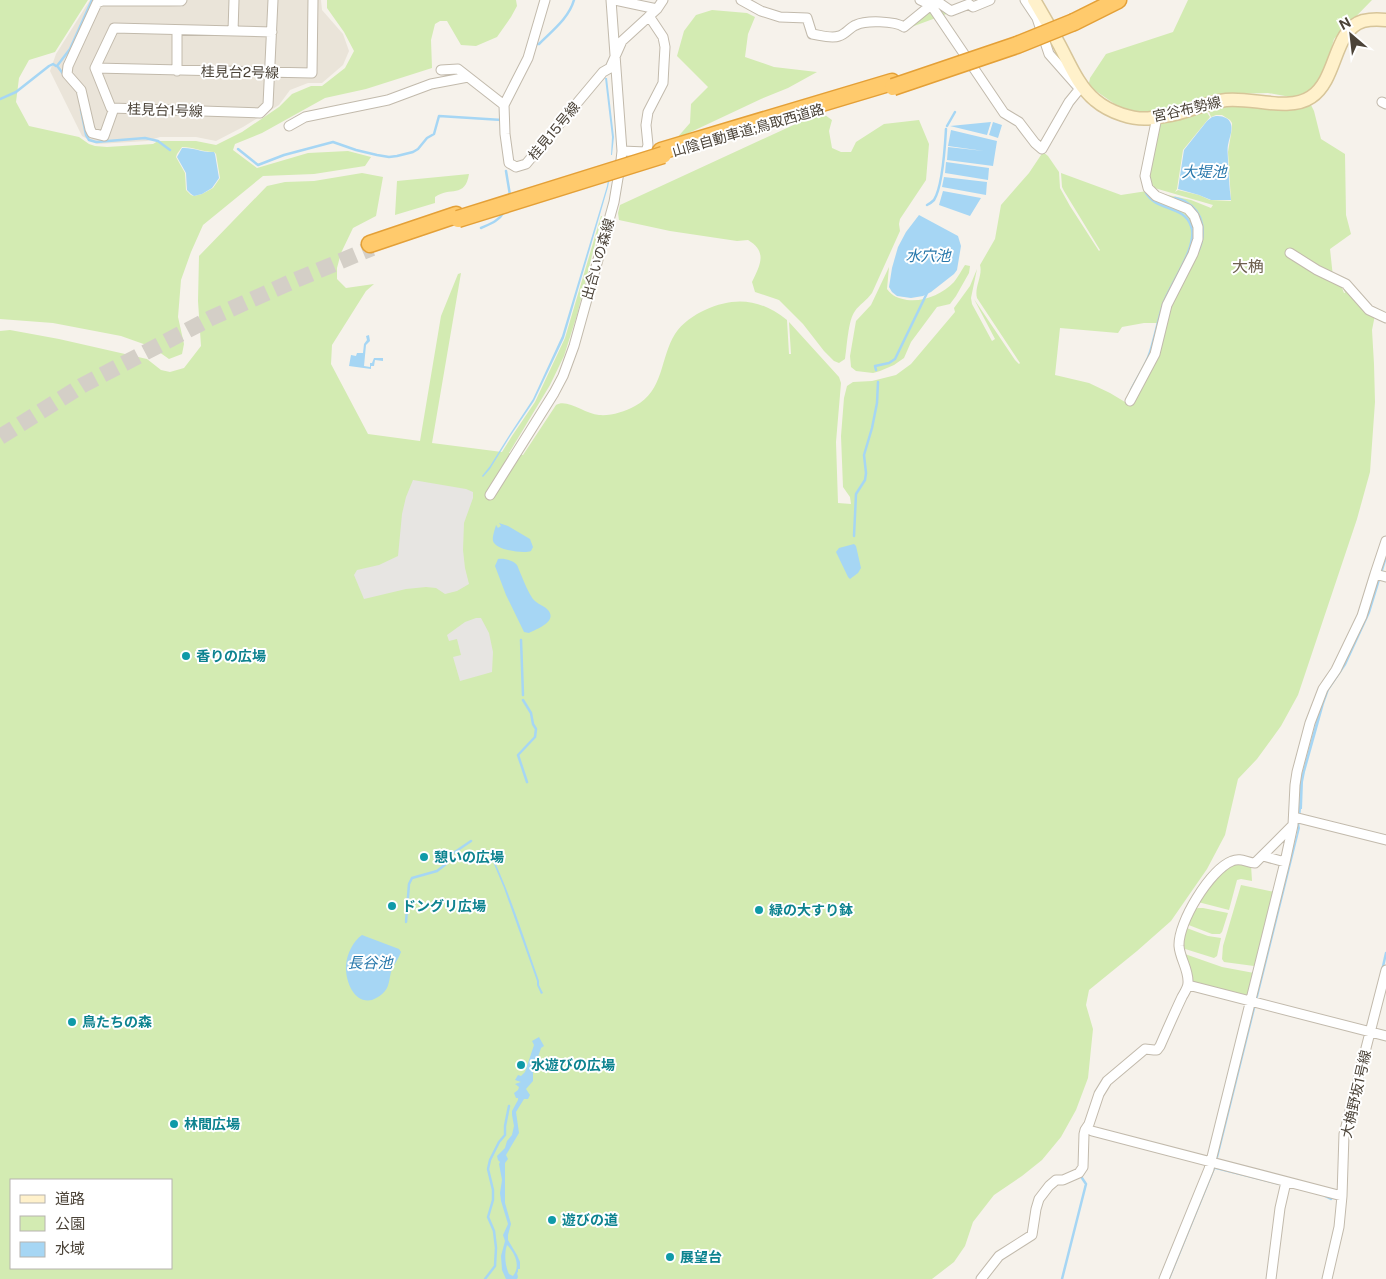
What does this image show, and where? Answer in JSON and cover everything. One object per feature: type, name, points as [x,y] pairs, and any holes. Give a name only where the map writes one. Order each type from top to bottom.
[{"type":"highway","name":"山陰自動車道;鳥取西道路","points":[[1073,19],[1107,0]]},
{"type":"highway","name":"山陰自動車道;鳥取西道路","points":[[371,246],[657,153],[892,84],[1073,19],[1118,0]]},
{"type":"street","points":[[114,108],[104,136],[92,133],[81,90],[67,74],[68,66],[96,3],[102,0],[182,0]]},
{"type":"street","points":[[233,31],[234,0]]},
{"type":"street","name":"桂見台1号線","points":[[95,68],[111,108],[260,113],[268,105],[273,0]]},
{"type":"street","name":"桂見台2号線","points":[[95,68],[312,74],[313,0]]},
{"type":"street","name":"桂見15号線","points":[[545,0],[528,58],[504,105],[509,163],[516,167],[526,164],[603,72],[610,68],[622,41],[657,9],[663,0]]},
{"type":"street","name":"出合いの森線","points":[[490,495],[563,376],[574,346],[614,202],[622,151],[611,0]]},
{"type":"street","points":[[616,0],[657,9]]},
{"type":"street","points":[[742,0],[761,11],[780,17],[806,18],[812,34],[837,37],[859,24],[878,22],[904,27],[936,3]]},
{"type":"street","points":[[920,0],[936,3],[951,11],[969,4],[973,7],[990,0]]},
{"type":"street","points":[[936,3],[1004,113],[1019,122],[1042,149],[1069,102],[1081,88],[1050,54],[1037,18],[1025,0]]},
{"type":"street","name":"宮谷布勢線","points":[[1034,0],[1081,88],[1104,106],[1116,112],[1141,118],[1174,115],[1210,102],[1227,100],[1283,104],[1298,103],[1311,97],[1322,87],[1333,66],[1340,44],[1352,28],[1362,21],[1386,20]]},
{"type":"street","points":[[649,16],[663,37],[665,47],[663,83],[648,112],[646,125],[648,145],[657,153]]},
{"type":"street","points":[[95,68],[114,28],[272,32]]},
{"type":"street","points":[[176,71],[177,30]]},
{"type":"street","points":[[441,70],[458,69],[504,105]]},
{"type":"street","points":[[289,126],[305,117],[388,100],[431,84],[468,77]]},
{"type":"street","points":[[1130,401],[1155,354],[1167,305],[1193,254],[1198,239],[1198,227],[1194,216],[1188,209],[1156,196],[1148,188],[1145,176],[1157,117]]},
{"type":"street","points":[[622,151],[657,153]]},
{"type":"street","points":[[1290,253],[1317,270],[1340,281],[1354,292],[1369,310],[1386,318]]},
{"type":"street","points":[[1340,281],[1345,292]]},
{"type":"street","points":[[1164,1279],[1209,1169],[1285,862],[1293,821],[1297,772],[1317,702],[1336,670],[1362,616],[1386,541]]},
{"type":"street","points":[[1375,574],[1386,576]]},
{"type":"street","points":[[1293,821],[1386,840]]},
{"type":"street","points":[[981,1279],[999,1256],[1032,1235],[1039,1200],[1052,1183],[1080,1173],[1083,1167],[1085,1130],[1090,1124],[1099,1094],[1107,1081],[1145,1049],[1157,1050],[1188,985],[1185,966],[1180,956],[1180,934],[1187,915],[1212,877],[1226,864],[1234,860],[1239,859],[1255,863],[1293,821]]},
{"type":"street","points":[[1263,856],[1285,862]]},
{"type":"street","name":"大桷野坂1号線","points":[[1327,1279],[1339,1227],[1344,1134],[1386,970]]},
{"type":"street","points":[[1188,985],[1386,1036]]},
{"type":"street","points":[[1092,1131],[1342,1196]]},
{"type":"street","points":[[1271,1279],[1280,1208],[1286,1182]]},
{"type":"shaded area","points":[[90,0],[182,7],[185,0],[321,0],[322,10],[343,34],[349,51],[343,65],[322,83],[308,83],[290,90],[279,105],[216,141],[196,137],[160,137],[147,141],[97,144],[82,136],[50,71],[56,54]]},
{"type":"shaded area","points":[[413,480],[466,489],[473,492],[473,498],[464,523],[463,550],[469,584],[457,591],[445,594],[436,588],[426,587],[406,589],[364,599],[354,575],[357,570],[379,565],[398,556],[402,514]]},
{"type":"shaded area","points":[[481,618],[489,633],[493,652],[492,672],[460,681],[453,657],[461,655],[457,639],[449,641],[447,635],[465,622]]},
{"type":"green space","points":[[0,0],[88,0],[55,52],[29,60],[19,78],[16,102],[29,126],[79,137],[89,144],[107,147],[153,144],[158,141],[196,141],[216,145],[242,132],[279,107],[292,94],[311,86],[322,86],[345,68],[354,51],[344,32],[327,8],[327,0],[516,0],[517,6],[497,37],[476,46],[461,45],[447,21],[440,21],[435,24],[431,40],[432,68],[366,89],[325,98],[262,133],[235,144],[233,150],[257,168],[308,153],[348,151],[371,157],[365,166],[314,174],[263,176],[203,225],[181,280],[178,317],[184,344],[182,354],[169,359],[152,347],[121,336],[53,323],[0,319]],"holes":[[[182,147],[216,154],[220,178],[213,188],[202,194],[194,196],[186,190],[185,173],[176,157]]]},
{"type":"green space","points":[[1188,0],[1372,0],[1334,39],[1327,64],[1309,93],[1296,98],[1268,93],[1232,94],[1145,114],[1122,109],[1093,89],[1089,83],[1090,78],[1106,54],[1173,32]]},
{"type":"green space","points":[[936,6],[952,12],[906,29]]},
{"type":"green space","points":[[712,10],[747,13],[755,17],[748,34],[745,57],[774,67],[817,72],[788,88],[676,139],[690,123],[691,104],[708,87],[677,56],[684,31],[696,15]]},
{"type":"green space","points":[[1310,103],[1321,139],[1345,154],[1346,215],[1351,234],[1330,249],[1333,277],[1340,282],[1344,293],[1342,283],[1375,315],[1372,330],[1375,402],[1370,472],[1357,519],[1298,695],[1281,726],[1257,759],[1238,779],[1225,835],[1207,869],[1171,921],[1089,990],[1086,1005],[1093,1029],[1088,1078],[1076,1110],[1061,1137],[1042,1160],[994,1195],[973,1222],[965,1246],[954,1262],[932,1279],[0,1279],[0,331],[10,330],[59,339],[147,359],[161,370],[170,372],[184,368],[201,346],[198,301],[199,256],[267,186],[285,182],[314,181],[362,173],[383,177],[376,216],[353,228],[341,253],[337,268],[337,279],[346,288],[374,284],[366,291],[332,345],[331,364],[368,434],[420,441],[441,316],[458,274],[461,273],[432,443],[502,452],[535,402],[565,338],[602,216],[577,315],[564,356],[550,385],[509,453],[523,455],[556,405],[560,403],[599,415],[617,413],[635,406],[651,392],[660,373],[670,343],[685,323],[697,314],[716,306],[737,301],[748,302],[767,308],[787,320],[789,354],[791,354],[789,322],[839,377],[841,383],[836,442],[838,503],[851,504],[850,497],[843,487],[841,436],[844,398],[847,386],[853,382],[872,381],[896,375],[911,364],[955,312],[954,308],[970,286],[977,269],[971,298],[972,304],[992,341],[995,339],[974,299],[1015,360],[1020,363],[976,294],[981,269],[980,265],[995,239],[1001,205],[1029,173],[1043,152],[1059,172],[1060,188],[1099,251],[1062,187],[1061,173],[1121,195],[1147,191],[1184,210],[1190,217],[1195,233],[1191,250],[1159,323],[1144,323],[1122,327],[1118,333],[1060,328],[1055,375],[1089,383],[1130,405],[1167,315],[1200,245],[1190,207],[1159,193],[1191,200],[1211,208],[1213,205],[1151,187],[1148,172],[1161,122],[1206,107],[1210,117],[1183,150],[1175,192],[1178,190],[1210,200],[1231,201],[1228,152],[1232,123],[1222,115],[1211,117],[1207,107]]},
{"type":"green space","points":[[825,115],[832,120],[829,131],[832,148],[841,152],[851,152],[856,142],[884,124],[919,120],[929,144],[926,180],[900,219],[900,231],[872,293],[853,315],[849,327],[845,359],[839,363],[834,361],[824,351],[803,324],[779,300],[755,292],[752,282],[760,264],[760,254],[758,249],[748,240],[737,241],[670,231],[619,220],[618,213],[620,205],[813,116]]},
{"type":"green space","points":[[469,174],[464,187],[435,197],[435,203],[395,215],[397,181]]},
{"type":"green space","points":[[965,265],[970,266],[969,273],[956,296],[950,304],[937,307],[911,342],[904,358],[894,365],[873,373],[856,371],[851,367],[850,356],[856,321],[871,305],[889,267],[887,289],[891,294],[907,300],[920,300],[944,290],[954,282]]},
{"type":"green space","points":[[1234,862],[1251,865],[1252,881],[1237,880],[1229,910],[1198,902],[1212,880]]},
{"type":"green space","points":[[1241,885],[1275,892],[1254,966],[1224,962],[1222,959],[1223,946]]},
{"type":"green space","points":[[1198,908],[1228,913],[1220,934],[1212,934],[1186,924],[1193,910]]},
{"type":"green space","points":[[1184,927],[1208,936],[1221,938],[1217,956],[1214,958],[1182,948]]},
{"type":"green space","points":[[1182,953],[1222,967],[1254,973],[1250,997],[1190,983]]},
{"type":"water","points":[[605,78],[607,78],[614,137],[612,155],[612,137]]},
{"type":"water","name":"大堤池","points":[[1216,116],[1226,118],[1231,125],[1228,151],[1231,200],[1211,200],[1178,189],[1184,150],[1207,121]]},
{"type":"water","points":[[991,122],[987,135],[950,126]]},
{"type":"water","points":[[993,122],[1002,125],[998,138],[989,135]]},
{"type":"water","points":[[951,130],[997,141],[993,166],[947,160],[948,147],[984,151],[948,146]]},
{"type":"water","points":[[182,148],[214,152],[215,154],[219,178],[212,188],[202,194],[194,196],[187,190],[186,173],[177,157]]},
{"type":"water","points":[[946,162],[989,168],[988,180],[945,173]]},
{"type":"water","points":[[610,167],[612,167],[608,187],[564,338],[534,401],[483,477],[533,399],[562,336],[607,186]]},
{"type":"water","points":[[944,177],[987,182],[986,195],[942,187]]},
{"type":"water","points":[[943,191],[981,198],[970,216],[939,205]]},
{"type":"water","name":"水穴池","points":[[919,215],[958,236],[961,246],[957,270],[931,292],[923,296],[911,298],[897,296],[889,287],[892,268],[898,247],[906,232]]},
{"type":"water","points":[[369,335],[370,341],[366,345],[364,366],[370,367],[370,363],[372,363],[374,358],[383,358],[383,361],[375,360],[374,366],[371,366],[371,369],[349,366],[351,355],[356,356],[357,353],[363,353],[364,344],[367,340],[366,336]]},
{"type":"water","points":[[499,523],[530,539],[533,547],[531,551],[522,552],[504,549],[495,544],[493,535],[496,525],[498,528],[501,526]]},
{"type":"water","points":[[854,544],[861,568],[850,579],[836,552],[839,548]]},
{"type":"water","points":[[1386,553],[1386,561],[1370,613],[1346,665],[1329,690],[1324,704],[1305,772],[1302,809],[1299,809],[1300,781],[1321,703]]},
{"type":"water","points":[[498,559],[508,560],[517,565],[533,598],[547,609],[550,614],[550,618],[545,624],[529,633],[524,632],[506,595],[495,566]]},
{"type":"water","points":[[1298,825],[1300,828],[1217,1162],[1283,1184],[1283,1186],[1215,1169],[1169,1279],[1213,1169]]},
{"type":"water","points":[[491,857],[517,918],[543,993],[541,994],[504,888]]},
{"type":"water","name":"長谷池","points":[[362,935],[399,949],[401,952],[392,969],[387,989],[372,1000],[366,1000],[356,995],[347,978],[346,965],[349,952],[353,944]]},
{"type":"water","points":[[539,1037],[544,1046],[541,1048],[533,1072],[533,1081],[526,1089],[530,1095],[528,1099],[524,1099],[516,1112],[519,1133],[506,1155],[508,1159],[505,1163],[505,1203],[511,1224],[508,1240],[520,1262],[517,1279],[506,1279],[502,1270],[501,1256],[505,1241],[503,1235],[508,1224],[501,1201],[502,1180],[500,1162],[497,1156],[505,1148],[507,1141],[512,1135],[514,1126],[512,1111],[518,1100],[514,1093],[519,1087],[515,1084],[521,1082],[515,1080],[518,1075],[521,1076],[525,1072],[534,1045],[532,1041]],"holes":[[[507,1245],[517,1264],[513,1276],[509,1274],[505,1260]]]},
{"type":"waterway","points":[[57,66],[70,49],[92,0]]},
{"type":"waterway","points":[[535,44],[539,44],[560,24],[572,7],[574,0]]},
{"type":"waterway","points":[[0,99],[16,92],[49,66],[53,64],[56,66]]},
{"type":"waterway","points":[[58,67],[64,75]]},
{"type":"waterway","points":[[81,110],[86,135],[89,140],[96,142],[145,138],[158,141],[170,150]]},
{"type":"waterway","points":[[947,126],[955,112]]},
{"type":"waterway","points":[[238,149],[258,165],[284,155],[333,142],[356,150],[389,157],[413,152],[418,149],[427,138],[434,134],[439,116],[502,120]]},
{"type":"waterway","points":[[927,205],[934,200],[940,185],[946,129]]},
{"type":"waterway","points":[[506,171],[509,198]]},
{"type":"waterway","points":[[1131,390],[1148,357],[1163,304],[1188,254],[1192,234],[1191,226],[1187,219],[1176,211],[1156,203],[1146,193]]},
{"type":"waterway","points":[[1175,198],[1185,201],[1192,206],[1200,218],[1203,231],[1198,252]]},
{"type":"waterway","points":[[481,228],[497,220],[504,212]]},
{"type":"waterway","points":[[876,370],[875,366],[889,363],[895,359],[928,291]]},
{"type":"waterway","points":[[854,536],[856,494],[865,480],[864,455],[877,403],[878,382]]},
{"type":"waterway","points":[[521,640],[523,695]]},
{"type":"waterway","points":[[523,700],[531,713],[536,729],[535,737],[518,755],[527,782]]},
{"type":"waterway","points":[[1298,827],[1300,807]]},
{"type":"waterway","points":[[406,922],[409,884],[412,878],[437,871],[446,864],[452,854],[471,841]]},
{"type":"waterway","points":[[1382,971],[1386,953]]},
{"type":"waterway","points":[[485,1279],[495,1266],[496,1248],[494,1231],[488,1217],[493,1200],[493,1190],[488,1169],[490,1160],[499,1142],[505,1135],[509,1106]]},
{"type":"waterway","points":[[1062,1279],[1086,1184],[1082,1178]]},
{"type":"waterway","points":[[1325,1196],[1331,1199]]},
{"type":"tunnel","points":[[0,437],[83,385],[211,318],[372,248]]},
{"type":"place","name":"香りの広場","points":[[186,656]]},
{"type":"place","name":"憩いの広場","points":[[424,857]]},
{"type":"place","name":"ドングリ広場","points":[[392,906]]},
{"type":"place","name":"緑の大すり鉢","points":[[759,910]]},
{"type":"place","name":"鳥たちの森","points":[[72,1022]]},
{"type":"place","name":"水遊びの広場","points":[[521,1065]]},
{"type":"place","name":"林間広場","points":[[174,1124]]},
{"type":"place","name":"遊びの道","points":[[552,1220]]},
{"type":"place","name":"展望台","points":[[670,1257]]},
{"type":"district","name":"大桷","points":[[1248,266]]}]
